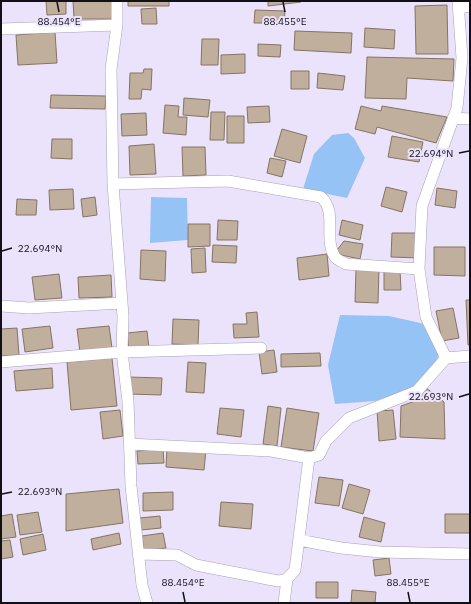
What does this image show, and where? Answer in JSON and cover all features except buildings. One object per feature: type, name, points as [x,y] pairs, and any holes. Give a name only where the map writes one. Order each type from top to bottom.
[{"type":"street","points":[[117,1],[117,25],[111,69],[113,184],[122,303],[122,352],[128,401],[131,486],[142,585],[147,603]]},
{"type":"street","points":[[446,358],[426,317],[419,269],[422,206],[457,108],[462,58],[458,5],[470,6]]},
{"type":"street","points":[[1,29],[117,25]]},
{"type":"street","points":[[453,118],[470,119]]},
{"type":"street","points":[[113,184],[228,181],[321,197],[327,202],[330,218],[331,246],[336,258],[346,264],[419,269]]},
{"type":"street","points":[[1,306],[29,308],[122,303]]},
{"type":"street","points":[[1,362],[122,352],[261,348]]},
{"type":"street","points":[[130,444],[271,451],[309,458],[319,455],[326,441],[349,418],[417,392],[446,358],[470,356]]},
{"type":"street","points":[[284,603],[287,579],[295,570],[309,458]]},
{"type":"street","points":[[299,540],[341,548],[380,552],[470,554]]},
{"type":"street","points":[[138,554],[177,555],[196,565],[278,581],[287,579]]},
{"type":"water","points":[[348,133],[354,138],[365,158],[347,198],[303,189],[314,154],[332,135]]},
{"type":"water","points":[[151,197],[187,198],[188,240],[150,243]]},
{"type":"water","points":[[340,315],[389,316],[425,324],[440,347],[434,374],[411,389],[375,401],[335,404],[328,365]]}]
